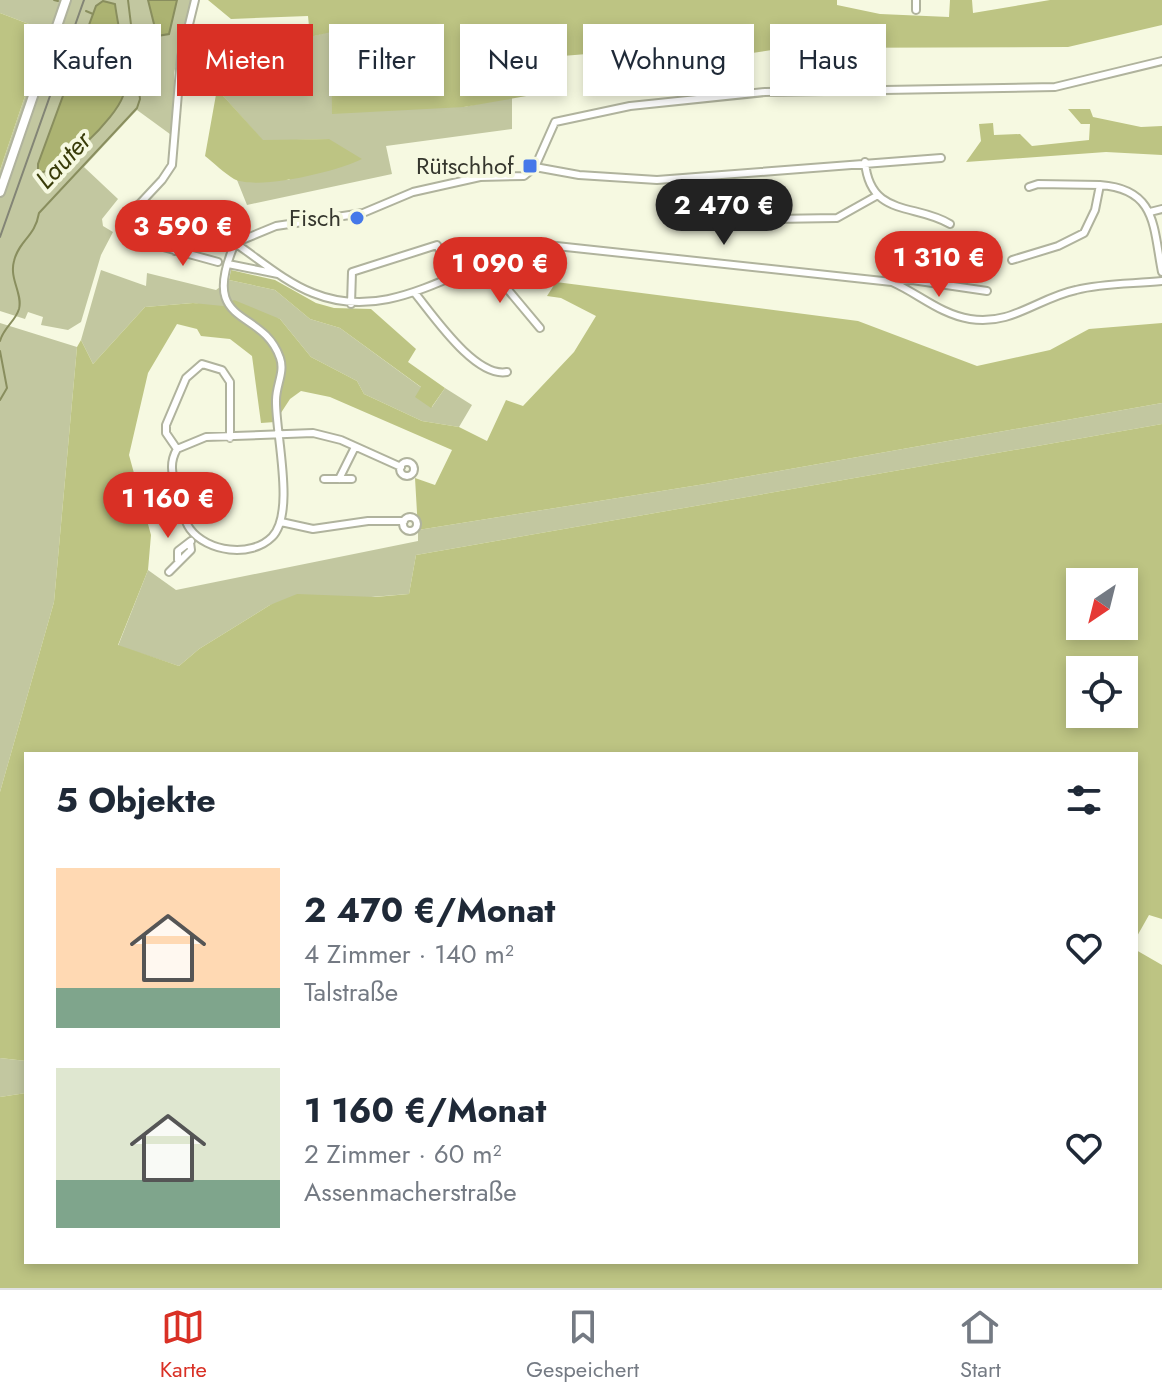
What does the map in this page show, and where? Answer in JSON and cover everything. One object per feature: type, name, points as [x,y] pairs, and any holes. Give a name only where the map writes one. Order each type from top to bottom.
[{"type":"street","points":[[0,192],[66,0]]},
{"type":"street","points":[[195,0],[179,72],[174,155],[168,173],[133,211],[222,236],[310,292],[351,304],[376,305],[521,248],[547,245],[892,282],[912,280],[987,291]]},
{"type":"street","points":[[916,0],[916,10]]},
{"type":"street","points":[[401,467],[313,433],[279,437],[196,439],[177,449],[171,467],[185,521],[196,535],[222,548],[243,549],[258,546],[272,537],[281,522],[283,473],[279,437],[276,397],[282,362],[273,343],[229,307],[224,288],[235,243],[276,226],[363,213],[413,192],[480,177],[524,176],[535,167],[555,122],[630,106],[765,92],[1055,87],[1162,61]]},
{"type":"street","points":[[535,167],[579,175],[657,180],[941,158]]},
{"type":"street","points":[[865,162],[870,184],[878,195],[899,209],[950,224]]},
{"type":"street","points":[[1029,187],[1038,184],[1100,185],[1128,189],[1139,196],[1150,212],[1162,272]]},
{"type":"street","points":[[1012,260],[1058,246],[1084,233],[1095,210],[1100,185]]},
{"type":"street","points":[[759,214],[772,219],[821,221],[845,215],[878,195]]},
{"type":"street","points":[[1150,212],[1162,209]]},
{"type":"street","points":[[175,251],[182,224]]},
{"type":"street","points":[[156,245],[218,262]]},
{"type":"street","points":[[351,304],[352,272],[437,245],[453,275]]},
{"type":"street","points":[[484,261],[540,328]]},
{"type":"street","points":[[228,264],[281,275]]},
{"type":"street","points":[[892,282],[936,308],[960,317],[990,321],[1026,312],[1078,289],[1162,281]]},
{"type":"street","points":[[414,292],[468,355],[493,373],[507,372]]},
{"type":"street","points":[[177,449],[166,433],[166,425],[186,378],[202,364],[222,370],[230,382],[230,438]]},
{"type":"street","points":[[339,479],[355,447]]},
{"type":"street","points":[[324,479],[352,479]]},
{"type":"street","points":[[281,522],[313,529],[368,521],[404,521]]},
{"type":"street","points":[[169,572],[191,550],[190,542],[196,535]]},
{"type":"shaded area","points":[[0,0],[148,0],[155,24],[100,24],[96,6],[90,24],[29,24],[0,13]]},
{"type":"shaded area","points":[[177,0],[192,0],[186,24],[177,24],[174,137],[137,110],[84,167],[118,199],[102,219],[103,226],[113,232],[101,255],[81,322],[68,330],[41,325],[43,317],[28,312],[25,319],[0,311],[0,170],[25,96],[66,96],[62,107],[62,165],[117,106],[115,96],[161,96],[161,35],[169,34]]},
{"type":"shaded area","points":[[208,0],[837,0],[837,5],[880,14],[949,17],[950,0],[972,0],[973,13],[1050,0],[1162,0],[1162,25],[1068,47],[886,48],[886,24],[770,24],[770,50],[754,53],[754,24],[583,24],[583,54],[567,56],[567,24],[460,24],[460,96],[526,96],[464,107],[332,114],[332,96],[444,96],[444,24],[329,24],[329,32],[313,36],[313,24],[309,24],[308,16],[231,19]]},
{"type":"shaded area","points":[[0,13],[29,24],[24,24],[25,96],[0,170]]},
{"type":"shaded area","points":[[329,32],[329,96],[444,96],[464,107],[512,96],[512,129],[386,146],[392,174],[247,205],[237,180],[289,180],[329,139],[263,141],[223,96],[313,96],[313,36]]},
{"type":"shaded area","points":[[216,96],[223,96],[263,140],[329,139],[362,159],[318,174],[261,183],[234,179],[205,156]]},
{"type":"shaded area","points":[[1068,109],[1090,109],[1093,117],[1141,127],[1162,126],[1162,155],[1106,152],[966,162],[981,141],[979,124],[993,123],[994,135],[1020,134],[1032,146],[1089,140],[1090,124],[1081,124]]},
{"type":"shaded area","points":[[101,270],[146,286],[147,273],[216,290],[229,280],[275,290],[310,319],[340,328],[422,388],[432,407],[445,388],[472,405],[459,427],[422,421],[364,394],[357,381],[311,357],[280,319],[193,303],[145,307],[93,364],[81,340]]},
{"type":"shaded area","points":[[231,270],[275,280],[316,303],[334,308],[371,309],[416,349],[408,362],[445,388],[431,408],[415,397],[421,387],[340,328],[310,319],[275,290],[229,280]]},
{"type":"shaded area","points":[[556,282],[858,321],[977,366],[1050,350],[1089,329],[1162,323],[1162,403],[705,484],[418,530],[415,478],[435,485],[452,450],[330,397],[301,391],[290,399],[275,422],[261,423],[252,356],[230,339],[201,336],[197,329],[177,324],[148,373],[129,455],[151,535],[148,570],[118,645],[179,666],[199,649],[270,605],[297,594],[375,597],[409,594],[416,555],[1162,424],[1162,919],[1149,915],[1138,934],[1138,752],[24,752],[24,1061],[0,1058],[0,792],[54,602],[77,347],[81,340],[93,364],[145,307],[193,303],[223,306],[234,300],[280,319],[311,357],[357,381],[364,394],[422,421],[459,427],[487,441],[506,400],[523,406],[574,352],[596,316],[561,298],[547,296]]},
{"type":"shaded area","points":[[0,323],[77,347],[54,602],[0,792]]},
{"type":"shaded area","points":[[1162,403],[1162,424],[416,555],[409,594],[270,605],[199,649],[179,666],[118,646],[148,570],[176,590],[418,541],[418,530],[705,484]]},
{"type":"shaded area","points":[[1138,951],[1162,965],[1162,1288],[0,1288],[0,1097],[24,1093],[24,1264],[1138,1264]]},
{"type":"shaded area","points":[[0,1058],[24,1061],[24,1093],[0,1097]]},
{"type":"water","points":[[148,0],[177,0],[169,34],[161,35],[161,24],[154,24]]},
{"type":"water","points":[[103,1],[115,4],[118,24],[89,24],[96,6]]},
{"type":"water","points":[[63,96],[123,96],[99,130],[73,154],[38,173],[38,164]]},
{"type":"waterway","points":[[54,0],[58,1]]},
{"type":"waterway","name":"Lauter","points":[[0,341],[19,309],[14,261],[19,248],[34,228],[39,213],[137,108],[140,99],[128,0]]},
{"type":"waterway","points":[[86,11],[93,14]]},
{"type":"waterway","name":"Lauter","points":[[0,351],[7,388],[0,400]]},
{"type":"railway","points":[[0,237],[84,0]]},
{"type":"place","name":"Rütschhof","points":[[530,166]]},
{"type":"place","name":"Fisch","points":[[357,218]]}]
